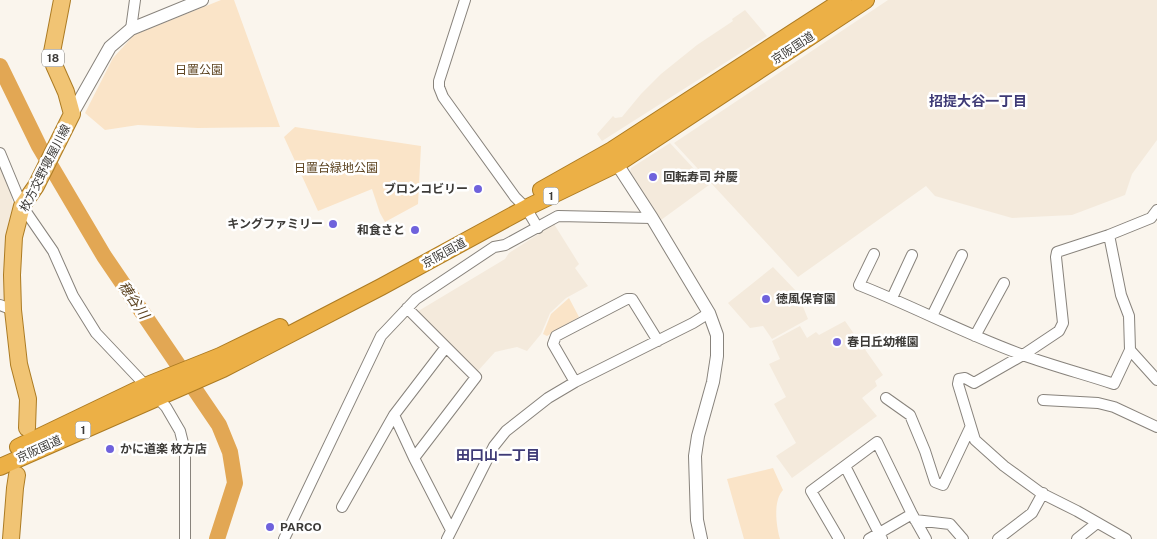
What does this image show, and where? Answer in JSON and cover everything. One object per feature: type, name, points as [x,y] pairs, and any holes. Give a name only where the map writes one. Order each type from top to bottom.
[{"type":"highway","name":"京阪国道","points":[[0,455],[217,364],[381,287],[523,205],[612,150],[843,0]]},
{"type":"highway","name":"京阪国道","points":[[523,205],[617,164],[866,0]]},
{"type":"highway","name":"京阪国道","points":[[0,467],[156,390]]},
{"type":"main road","name":"枚方交野寝屋川線","points":[[27,428],[28,399],[7,307],[14,237],[22,206],[36,186],[72,114],[66,92],[54,65],[52,52],[62,0]]},
{"type":"main road","points":[[11,539],[14,488],[17,475]]},
{"type":"street","points":[[131,29],[135,0]]},
{"type":"street","points":[[72,114],[110,47],[131,29],[202,0]]},
{"type":"street","points":[[465,0],[445,59],[439,87],[443,97],[538,228]]},
{"type":"street","points":[[0,153],[22,206],[53,251],[73,296],[96,333],[156,390],[174,417],[185,451],[185,539]]},
{"type":"street","points":[[617,164],[709,313],[717,335],[718,356],[698,436],[695,456],[698,520],[701,539]]},
{"type":"street","points":[[1126,539],[1043,494],[1004,466],[975,440],[958,384],[959,379],[965,378],[974,383],[1023,355],[1059,331],[1063,323],[1057,252],[1109,235],[1151,218],[1157,210]]},
{"type":"street","points":[[284,539],[381,336],[416,299],[494,247],[505,245],[558,216],[652,218]]},
{"type":"street","points":[[874,254],[859,285],[1023,355],[1114,384],[1130,350],[1129,316],[1121,295],[1109,235]]},
{"type":"street","points":[[892,298],[912,255]]},
{"type":"street","points":[[932,316],[962,255]]},
{"type":"street","points":[[975,336],[1004,283]]},
{"type":"street","points":[[575,382],[553,344],[556,336],[627,299],[632,299],[658,341]]},
{"type":"street","points":[[407,308],[476,377],[414,458]]},
{"type":"street","points":[[449,534],[494,446],[506,431],[548,398],[575,382],[658,341],[709,313]]},
{"type":"street","points":[[342,507],[394,415],[446,347]]},
{"type":"street","points":[[1130,350],[1157,380]]},
{"type":"street","points":[[886,398],[910,415],[926,451],[935,482],[943,484],[970,428]]},
{"type":"street","points":[[1043,400],[1098,403],[1114,407],[1157,427]]},
{"type":"street","points":[[394,415],[449,534]]},
{"type":"street","points":[[839,539],[810,491],[877,442],[913,517],[926,539]]},
{"type":"street","points":[[845,466],[880,536]]},
{"type":"street","points":[[998,539],[1032,513],[1043,494]]},
{"type":"street","points":[[869,539],[880,536],[913,517],[950,524],[963,539]]},
{"type":"street","points":[[1077,539],[1097,522]]},
{"type":"shaded area","points":[[888,0],[1157,0],[1157,140],[1132,174],[1125,195],[1072,215],[1012,218],[935,196],[926,186],[798,277],[674,143]]},
{"type":"shaded area","points":[[745,10],[767,36],[602,141],[597,134],[613,116],[615,118],[622,117],[661,74]]},
{"type":"shaded area","points":[[670,143],[709,185],[661,220],[630,172],[631,168]]},
{"type":"shaded area","points":[[0,168],[11,191],[14,214],[9,297],[4,302],[0,300]]},
{"type":"shaded area","points":[[554,224],[579,264],[575,268],[588,286],[566,298],[550,313],[541,334],[527,351],[517,347],[495,352],[476,373],[415,313],[505,259],[509,253]]},
{"type":"shaded area","points":[[773,267],[797,292],[808,319],[772,339],[763,326],[750,328],[728,303]]},
{"type":"shaded area","points":[[845,321],[883,375],[875,381],[877,386],[862,398],[877,416],[792,478],[776,456],[796,443],[774,404],[786,397],[769,364],[780,359],[772,341],[800,326],[807,338],[816,332],[819,335]]},
{"type":"green space","name":"日置公園","points":[[221,0],[234,0],[280,127],[198,128],[138,125],[105,130],[85,113],[113,58],[134,35]]},
{"type":"green space","name":"日置台緑地公園","points":[[295,127],[421,146],[418,204],[385,222],[372,189],[318,211],[284,137]]},
{"type":"green space","points":[[569,298],[579,317],[547,336],[543,334],[551,314]]},
{"type":"green space","points":[[773,468],[783,490],[777,507],[777,527],[780,539],[744,539],[727,479]]},
{"type":"waterway","name":"穂谷川","points":[[0,66],[39,146],[104,256],[219,425],[230,452],[235,483],[217,539]]},
{"type":"place","name":"回転寿司 弁慶","points":[[653,177]]},
{"type":"place","name":"ブロンコビリー","points":[[478,189]]},
{"type":"place","name":"キングファミリー","points":[[333,224]]},
{"type":"place","name":"和食さと","points":[[415,230]]},
{"type":"place","name":"徳風保育園","points":[[766,299]]},
{"type":"place","name":"春日丘幼稚園","points":[[837,342]]},
{"type":"place","name":"かに道楽 枚方店","points":[[110,449]]},
{"type":"place","name":"PARCO","points":[[270,527]]},
{"type":"district","name":"招提大谷一丁目","points":[[978,101]]},
{"type":"district","name":"田口山一丁目","points":[[498,455]]}]
